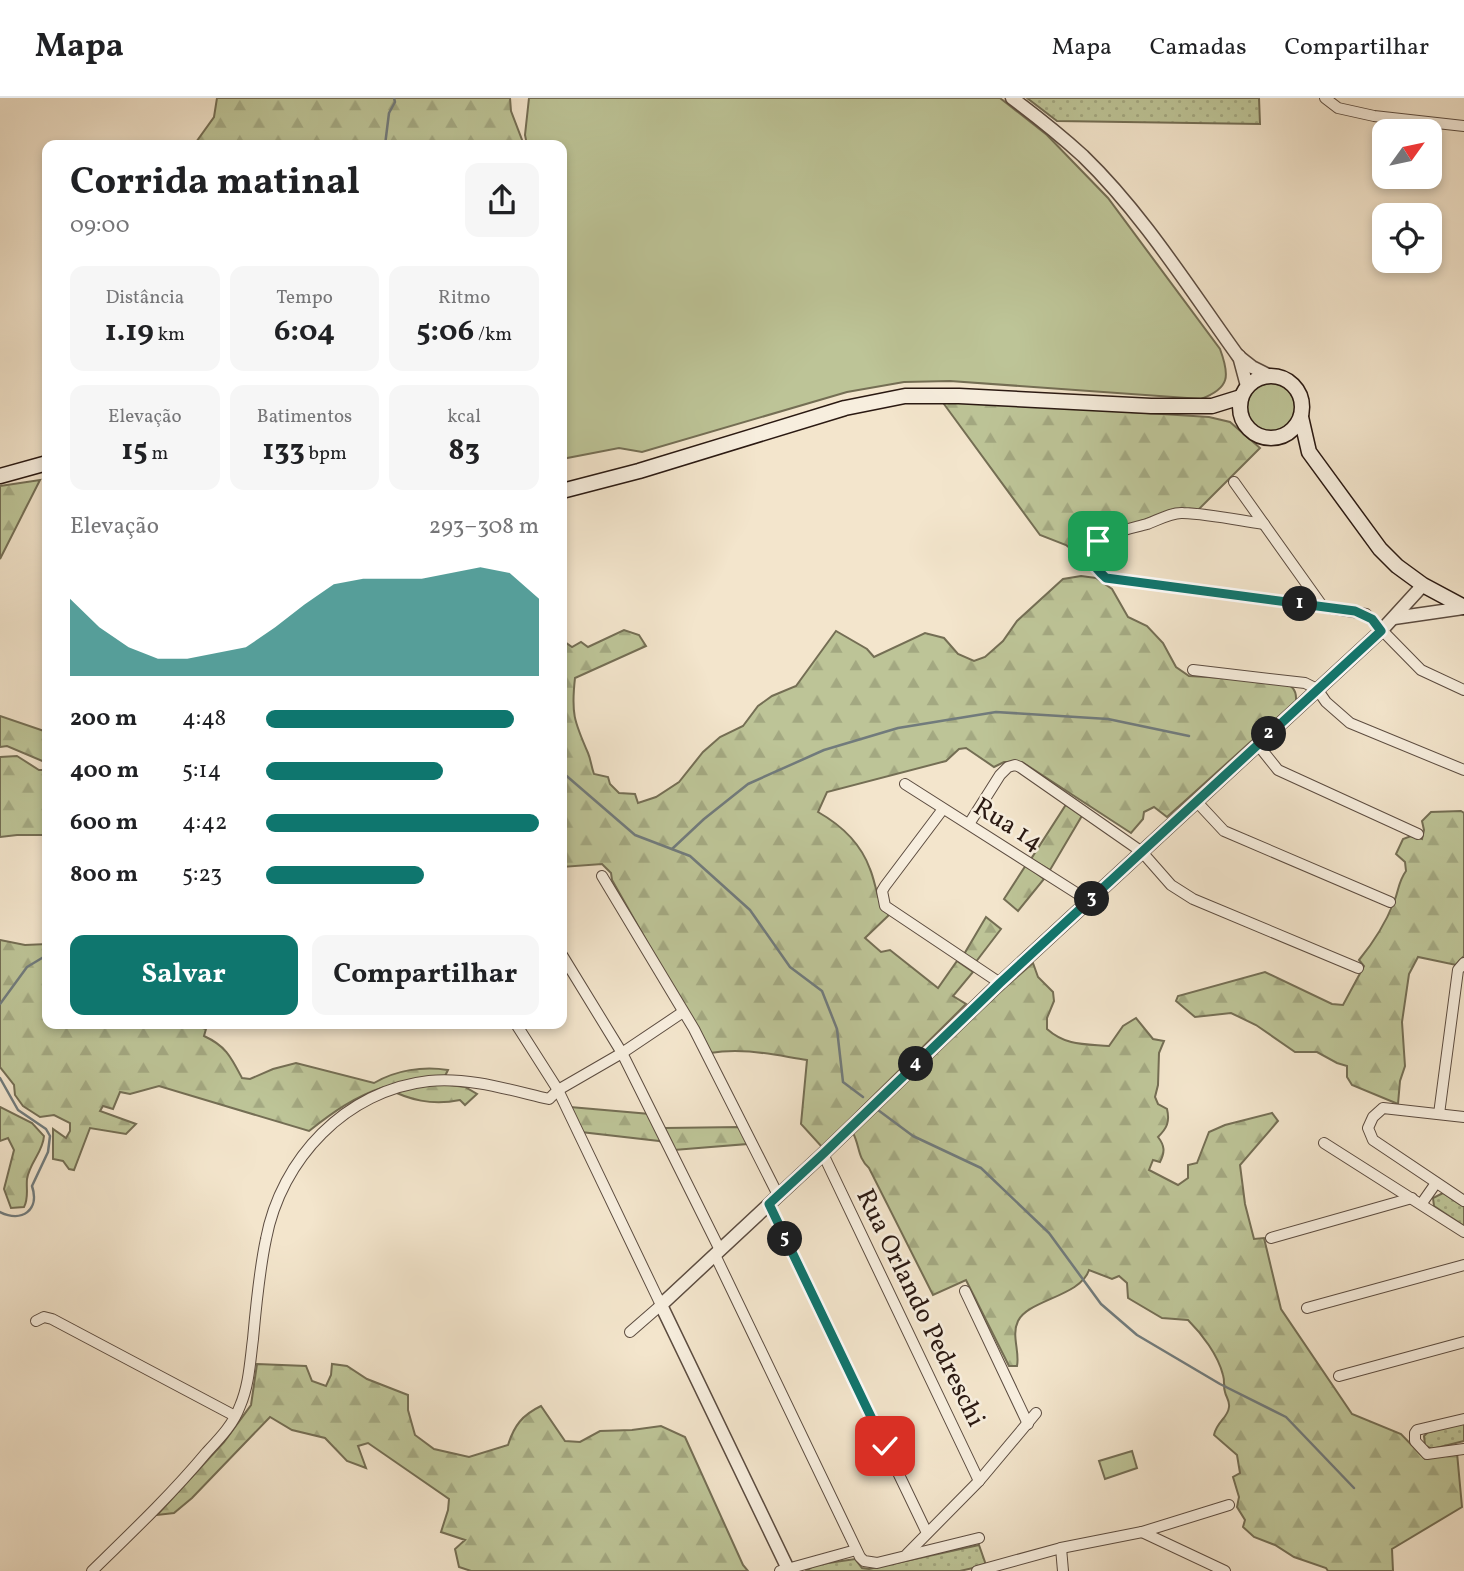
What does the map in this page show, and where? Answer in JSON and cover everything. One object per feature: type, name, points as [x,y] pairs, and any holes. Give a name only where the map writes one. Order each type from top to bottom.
[{"type":"main road","points":[[567,490],[639,471],[845,408],[895,398],[958,396],[1151,407],[1212,406],[1244,391],[1256,379],[1268,375],[1291,383],[1299,393],[1309,452],[1380,549],[1397,566],[1464,608]]},
{"type":"main road","points":[[1244,391],[1239,409],[1250,431],[1261,437],[1292,443],[1309,452]]},
{"type":"main road","points":[[1212,406],[1243,421]]},
{"type":"main road","points":[[1273,438],[1285,435],[1295,427],[1301,416]]},
{"type":"main road","points":[[0,476],[42,465]]},
{"type":"street","points":[[1012,98],[1064,139],[1116,192],[1238,356],[1268,375]]},
{"type":"street","points":[[1325,98],[1338,108],[1374,116],[1464,126]]},
{"type":"street","points":[[1238,356],[1244,391]]},
{"type":"street","points":[[1234,482],[1323,607]]},
{"type":"street","points":[[1264,524],[1182,512],[1104,537],[1093,547],[1090,557],[1106,578],[1366,614],[1421,670],[1464,690]]},
{"type":"street","points":[[630,1332],[823,1154],[1000,983],[1381,631],[1423,584]]},
{"type":"street","points":[[1394,618],[1464,608]]},
{"type":"street","points":[[1193,670],[1305,683],[1317,689],[1326,702],[1350,723],[1464,770]]},
{"type":"street","points":[[1258,745],[1278,770],[1418,834]]},
{"type":"street","points":[[969,824],[1008,767],[1020,766],[1142,852],[1171,885],[1193,899],[1358,968]]},
{"type":"street","name":"Rua 14","points":[[905,784],[1089,901]]},
{"type":"street","points":[[1197,802],[1224,831],[1390,902]]},
{"type":"street","points":[[943,808],[885,886],[882,891],[883,902],[889,910],[1000,983]]},
{"type":"street","points":[[602,876],[684,1012],[927,1533]]},
{"type":"street","points":[[567,962],[622,1053],[856,1550],[864,1561],[871,1562],[979,1538]]},
{"type":"street","points":[[1439,1114],[1458,970],[1464,962]]},
{"type":"street","points":[[92,1571],[180,1484],[235,1416],[248,1383],[266,1238],[278,1198],[303,1155],[331,1124],[355,1105],[386,1091],[429,1081],[469,1081],[549,1099],[558,1090],[622,1053],[684,1012]]},
{"type":"street","points":[[519,1029],[558,1090],[785,1570],[856,1550]]},
{"type":"street","points":[[1464,1117],[1383,1108],[1373,1117],[1368,1128],[1373,1140],[1464,1201]]},
{"type":"street","points":[[1324,1143],[1464,1232]]},
{"type":"street","name":"Rua Orlando Pedreschi","points":[[823,1154],[979,1480]]},
{"type":"street","points":[[1422,1203],[1436,1183]]},
{"type":"street","points":[[1271,1238],[1412,1198]]},
{"type":"street","points":[[1307,1308],[1464,1265]]},
{"type":"street","points":[[965,1292],[1028,1424]]},
{"type":"street","points":[[36,1321],[44,1317],[52,1319],[235,1416]]},
{"type":"street","points":[[1339,1376],[1464,1342]]},
{"type":"street","points":[[905,1556],[979,1480],[1036,1413]]},
{"type":"street","points":[[1464,1419],[1415,1433],[1415,1441],[1427,1454],[1464,1449]]},
{"type":"street","points":[[977,1571],[1061,1548],[1142,1532],[1229,1505]]},
{"type":"street","points":[[1142,1532],[1225,1571]]},
{"type":"street","points":[[1061,1548],[1063,1571]]},
{"type":"green space","points":[[217,98],[510,98],[511,111],[522,140],[198,140],[214,117]]},
{"type":"green space","points":[[529,98],[1000,98],[1047,135],[1108,198],[1220,349],[1225,380],[1218,390],[1201,399],[950,381],[904,382],[847,392],[642,452],[619,448],[567,458],[567,140],[526,140]]},
{"type":"green space","points":[[1027,98],[1259,98],[1260,124],[1057,121]]},
{"type":"green space","points":[[1271,383],[1288,390],[1295,407],[1288,424],[1271,431],[1254,424],[1247,407],[1254,390]]},
{"type":"green space","points":[[941,400],[1209,417],[1230,422],[1260,448],[1197,511],[1167,512],[1095,537],[1088,545],[1086,553],[1078,555],[1066,545],[1040,535]]},
{"type":"green space","points":[[40,480],[0,559],[0,486]]},
{"type":"green space","points":[[1081,576],[1096,578],[1112,589],[1128,617],[1147,626],[1163,643],[1176,667],[1189,676],[1279,681],[1292,687],[1296,701],[1167,817],[1154,807],[1144,812],[1143,819],[1131,833],[1022,762],[1004,762],[994,767],[966,748],[959,749],[946,761],[827,792],[818,812],[835,823],[856,843],[870,869],[879,899],[890,914],[865,938],[881,952],[890,950],[938,988],[957,961],[973,972],[953,996],[966,1004],[822,1147],[801,1124],[807,1060],[746,1051],[710,1053],[612,880],[611,873],[602,864],[567,867],[567,644],[572,647],[581,642],[588,647],[624,630],[639,635],[646,646],[575,678],[574,690],[575,717],[594,774],[608,777],[610,784],[619,793],[635,794],[638,803],[656,797],[679,782],[703,752],[720,737],[743,726],[758,706],[772,696],[796,686],[836,631],[867,649],[874,657],[925,633],[944,638],[958,654],[974,661],[985,657],[1003,641],[1017,621],[1063,579]]},
{"type":"green space","points":[[0,716],[42,730],[42,761],[7,746],[0,747]]},
{"type":"green space","points":[[17,756],[42,770],[42,835],[0,837],[0,757]]},
{"type":"green space","points":[[1067,803],[1083,814],[1050,870],[1031,859]]},
{"type":"green space","points":[[1431,812],[1464,813],[1464,956],[1456,965],[1418,957],[1409,974],[1402,1022],[1405,1066],[1400,1081],[1398,1104],[1352,1085],[1347,1077],[1347,1066],[1317,1052],[1295,1052],[1256,1025],[1231,1013],[1195,1017],[1176,1001],[1178,996],[1265,972],[1332,1004],[1343,1005],[1364,966],[1359,960],[1387,917],[1406,871],[1405,862],[1396,854],[1403,839],[1411,836],[1422,839],[1422,821]]},
{"type":"green space","points":[[1026,865],[1044,879],[1018,911],[1004,899]]},
{"type":"green space","points":[[986,917],[1001,929],[975,963],[963,956]]},
{"type":"green space","points":[[0,940],[25,945],[42,944],[42,1029],[206,1029],[204,1036],[227,1053],[242,1078],[250,1079],[296,1063],[374,1083],[400,1072],[439,1069],[448,1070],[445,1076],[450,1085],[465,1087],[477,1094],[465,1105],[460,1100],[421,1101],[384,1087],[344,1106],[309,1131],[159,1086],[130,1094],[120,1092],[113,1109],[103,1106],[100,1111],[136,1124],[126,1134],[90,1128],[74,1170],[69,1169],[63,1161],[53,1159],[53,1129],[66,1138],[70,1123],[54,1115],[40,1117],[23,1106],[15,1095],[14,1085],[0,1067]]},
{"type":"green space","points":[[1033,963],[1038,977],[1053,992],[1054,1001],[1047,1018],[1047,1029],[1054,1035],[1076,1043],[1109,1046],[1123,1026],[1136,1018],[1153,1039],[1164,1041],[1159,1053],[1155,1097],[1158,1104],[1167,1109],[1168,1121],[1158,1137],[1163,1146],[1162,1158],[1160,1162],[1153,1160],[1149,1170],[1178,1185],[1188,1178],[1188,1165],[1197,1163],[1209,1132],[1272,1113],[1278,1121],[1240,1165],[1245,1204],[1254,1239],[1264,1238],[1281,1309],[1352,1414],[1401,1434],[1425,1459],[1457,1453],[1462,1507],[1392,1549],[1393,1571],[1328,1571],[1254,1537],[1243,1527],[1245,1520],[1237,1507],[1239,1497],[1233,1477],[1240,1473],[1237,1455],[1214,1435],[1217,1426],[1227,1414],[1229,1405],[1217,1360],[1204,1338],[1188,1320],[1162,1318],[1128,1298],[1127,1283],[1119,1276],[1112,1279],[1089,1270],[1076,1286],[1024,1314],[1018,1321],[1015,1332],[1017,1366],[1009,1366],[966,1280],[933,1295],[869,1168],[862,1160],[853,1133],[983,1007]]},
{"type":"green space","points":[[0,1107],[32,1123],[44,1136],[27,1179],[24,1207],[11,1208],[4,1189],[14,1150],[8,1138],[0,1141]]},
{"type":"green space","points":[[570,1107],[650,1114],[665,1128],[740,1127],[747,1144],[674,1150],[659,1141],[581,1132]]},
{"type":"green space","points":[[1443,1193],[1464,1207],[1464,1226],[1434,1206],[1433,1198]]},
{"type":"green space","points":[[257,1364],[306,1366],[312,1381],[326,1386],[332,1364],[347,1366],[367,1379],[408,1395],[408,1410],[415,1435],[434,1449],[469,1457],[508,1445],[520,1422],[541,1406],[565,1441],[580,1442],[600,1431],[661,1426],[685,1437],[748,1571],[471,1571],[459,1567],[455,1549],[465,1540],[441,1532],[449,1499],[368,1443],[358,1446],[366,1468],[347,1461],[325,1438],[292,1430],[270,1417],[192,1498],[174,1513],[157,1515],[224,1442],[251,1405]]},
{"type":"green space","points":[[1464,1423],[1464,1441],[1432,1449],[1425,1445],[1424,1436],[1428,1432]]},
{"type":"green space","points":[[1132,1451],[1137,1468],[1105,1479],[1099,1461]]},
{"type":"green space","points":[[979,1545],[986,1565],[960,1571],[806,1571],[815,1565],[855,1559],[862,1568],[869,1569]]},
{"type":"waterway","points":[[386,140],[394,98]]},
{"type":"waterway","points":[[672,849],[748,784],[824,750],[898,728],[996,712],[1108,719],[1189,736]]},
{"type":"waterway","points":[[567,776],[635,835],[690,856],[750,910],[790,967],[822,991],[837,1029],[843,1082],[863,1097]]},
{"type":"waterway","points":[[0,1004],[27,967],[42,958]]},
{"type":"waterway","points":[[0,1078],[18,1110],[46,1129],[50,1136],[48,1152],[32,1186],[34,1194],[31,1208],[22,1215],[15,1216],[0,1212]]},
{"type":"waterway","points":[[878,1110],[913,1136],[981,1168],[1049,1233],[1101,1304],[1137,1335],[1220,1384],[1286,1417],[1354,1488]]},
{"type":"route","points":[[885,1446],[769,1204],[1000,983],[1381,631],[1366,614],[1355,611],[1106,578],[1098,571],[1090,557],[1098,541]]}]
